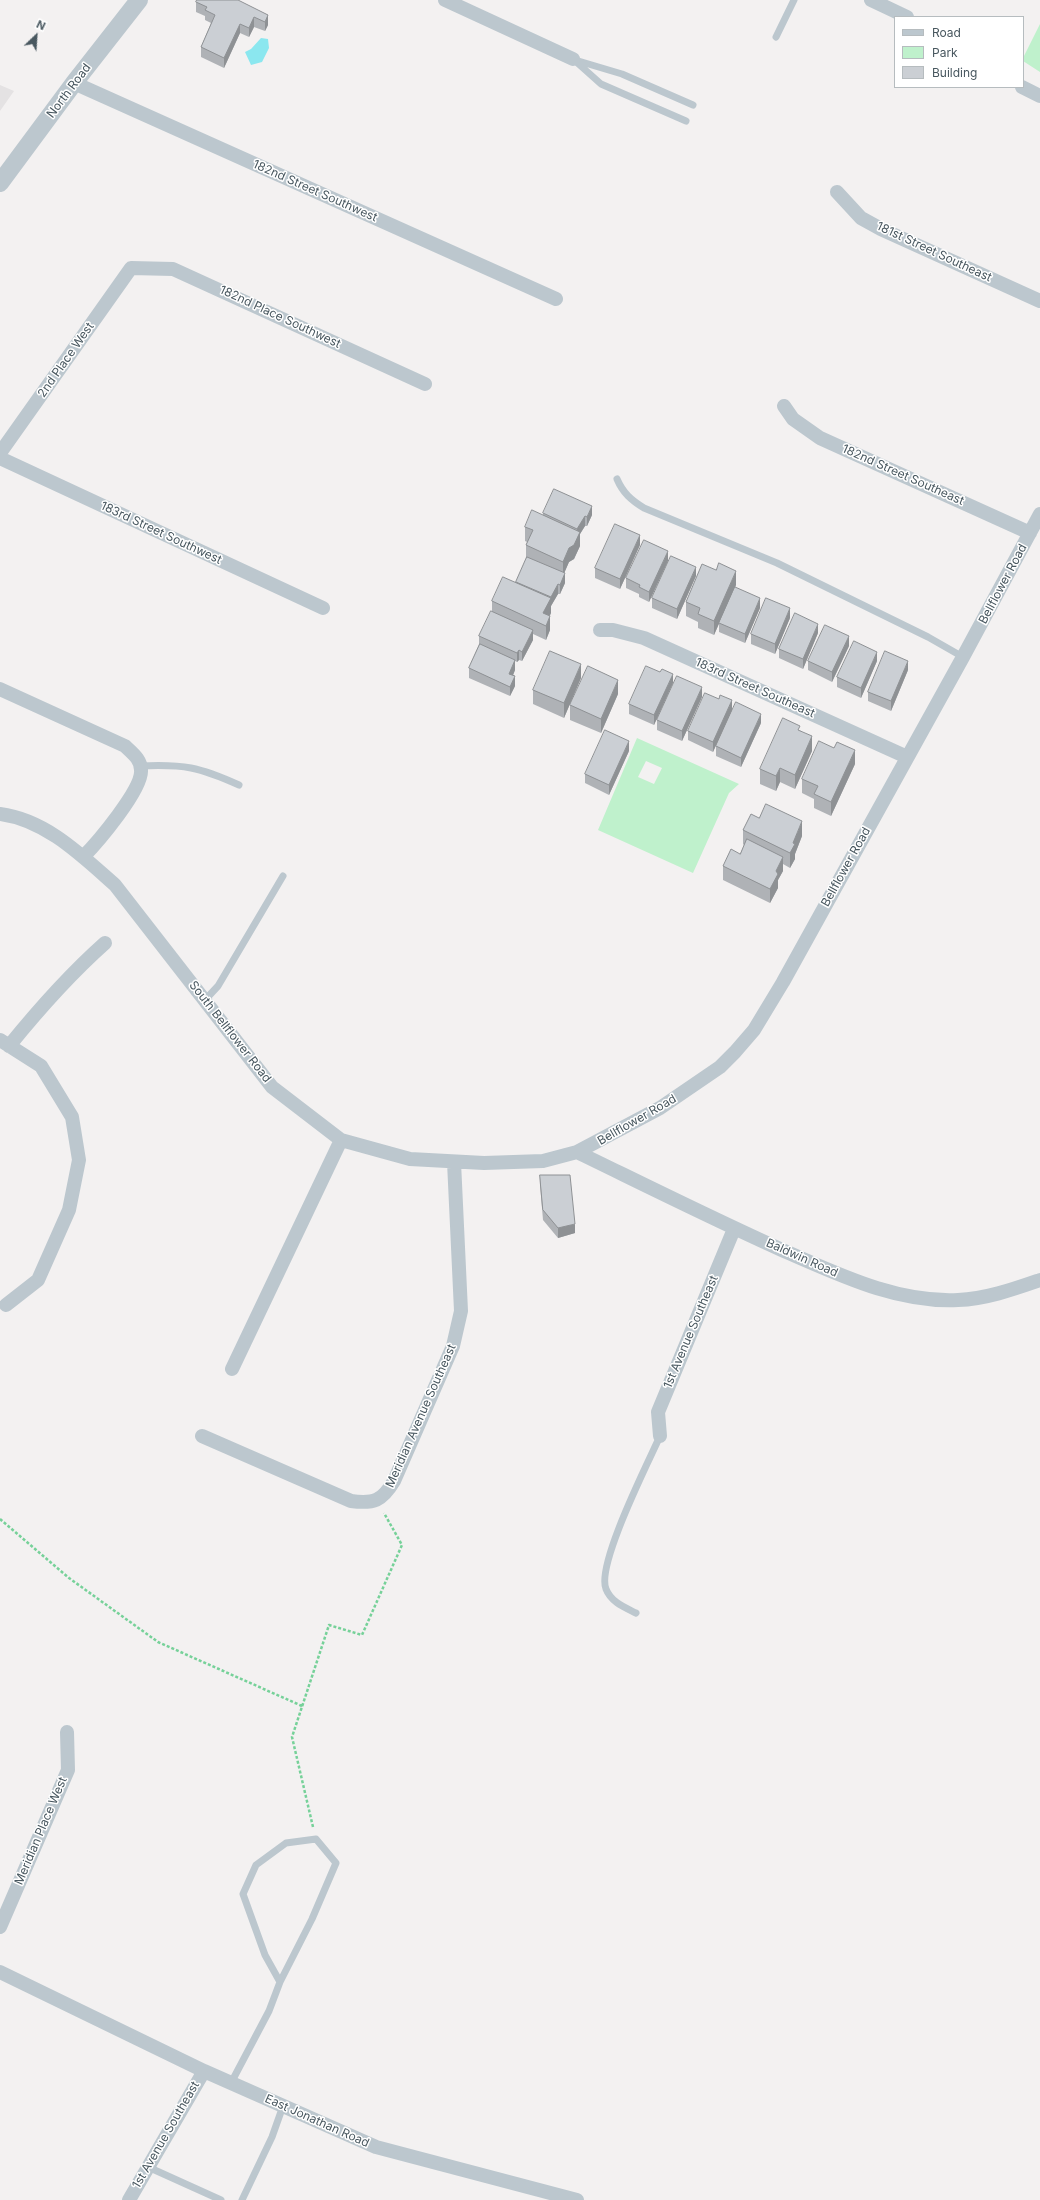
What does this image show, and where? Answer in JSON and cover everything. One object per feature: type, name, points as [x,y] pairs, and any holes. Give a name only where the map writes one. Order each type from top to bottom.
[{"type":"street","name":"North Road","points":[[0,183],[74,83],[139,0]]},
{"type":"street","points":[[445,0],[573,59]]},
{"type":"street","points":[[871,0],[905,16]]},
{"type":"street","name":"182nd Street Southwest","points":[[74,83],[556,299]]},
{"type":"street","points":[[1024,88],[1040,96]]},
{"type":"street","name":"181st Street Southeast","points":[[837,192],[861,218],[881,229],[1040,300]]},
{"type":"street","name":"182nd Place Southwest","points":[[131,268],[173,269],[425,384]]},
{"type":"street","name":"2nd Place West","points":[[0,453],[131,268]]},
{"type":"street","name":"182nd Street Southeast","points":[[784,406],[793,419],[820,438],[1030,533]]},
{"type":"street","name":"183rd Street Southwest","points":[[0,458],[323,608]]},
{"type":"street","name":"Bellflower Road","points":[[578,1152],[608,1138],[660,1108],[705,1078],[735,1052],[754,1030],[783,982],[963,657],[1040,514]]},
{"type":"street","name":"183rd Street Southeast","points":[[600,630],[613,630],[644,638],[907,757]]},
{"type":"street","points":[[0,690],[125,746],[137,757],[142,771],[136,788],[100,840],[83,856]]},
{"type":"street","name":"South Bellflower Road","points":[[0,814],[8,815],[48,830],[83,856],[115,885],[272,1087],[342,1140],[410,1159],[454,1162],[484,1163],[543,1161],[578,1152]]},
{"type":"street","points":[[6,1305],[38,1280],[69,1210],[78,1160],[72,1117],[41,1066],[4,1043],[78,966],[105,943]]},
{"type":"street","points":[[232,1369],[342,1140]]},
{"type":"street","name":"Baldwin Road","points":[[578,1152],[734,1229],[844,1277],[898,1294],[922,1299],[958,1300],[1013,1290],[1040,1280]]},
{"type":"street","name":"Meridian Avenue Southeast","points":[[202,1436],[351,1502],[365,1503],[377,1500],[386,1494],[394,1481],[453,1346],[459,1328],[461,1295],[454,1162]]},
{"type":"street","name":"1st Avenue Southeast","points":[[660,1436],[658,1412],[734,1229]]},
{"type":"street","name":"Meridian Place West","points":[[0,1927],[68,1770],[67,1732]]},
{"type":"street","name":"East Jonathan Road","points":[[0,1972],[231,2083],[376,2147],[577,2200]]},
{"type":"street","name":"1st Avenue Southeast","points":[[129,2200],[204,2070]]},
{"type":"lane","points":[[776,37],[794,0]]},
{"type":"lane","points":[[573,59],[622,74],[692,105]]},
{"type":"lane","points":[[573,59],[601,84],[686,121]]},
{"type":"lane","points":[[616,479],[622,490],[630,499],[644,508],[777,563],[928,637],[963,657]]},
{"type":"lane","points":[[140,766],[174,765],[197,768],[239,785]]},
{"type":"lane","points":[[205,1000],[218,986],[283,876]]},
{"type":"lane","points":[[636,1612],[617,1604],[606,1588],[605,1571],[625,1515],[660,1436]]},
{"type":"lane","points":[[231,2083],[269,2011],[280,1982],[312,1919],[336,1863],[316,1839],[286,1843],[256,1865],[243,1894],[265,1955],[280,1982]]},
{"type":"lane","points":[[242,2200],[272,2137],[283,2106]]},
{"type":"lane","points":[[148,2167],[221,2200]]},
{"type":"path","points":[[316,1839],[292,1737],[329,1625],[362,1635],[402,1545],[377,1500]]},
{"type":"path","points":[[0,1520],[69,1578],[158,1642],[302,1706]]},
{"type":"shaded area","points":[[0,85],[14,91],[0,111]]},
{"type":"green space","points":[[1040,24],[1040,72],[1024,62],[1024,56]]},
{"type":"green space","points":[[637,738],[739,784],[729,793],[693,873],[598,830]],"holes":[[[646,761],[662,768],[654,784],[638,777]]]},
{"type":"water","points":[[261,38],[268,39],[269,48],[262,62],[251,65],[245,52],[251,49]]},
{"type":"building","points":[[197,0],[238,0],[268,15],[265,22],[254,17],[249,28],[240,24],[224,58],[201,47],[215,15],[205,10],[207,7],[196,2]]},
{"type":"building","points":[[554,489],[592,506],[587,517],[585,516],[577,529],[543,513]]},
{"type":"building","points":[[532,510],[580,532],[574,545],[569,548],[563,562],[526,545],[533,530],[525,527]]},
{"type":"building","points":[[615,524],[640,535],[620,579],[595,568]]},
{"type":"building","points":[[644,540],[668,551],[649,592],[639,587],[640,585],[626,578]]},
{"type":"building","points":[[671,556],[696,567],[677,609],[652,598]]},
{"type":"building","points":[[527,557],[565,573],[560,585],[558,584],[551,597],[516,582]]},
{"type":"building","points":[[719,563],[736,571],[714,621],[698,614],[700,608],[686,602],[702,564],[716,570]]},
{"type":"building","points":[[503,577],[551,598],[543,613],[550,616],[546,626],[492,601]]},
{"type":"building","points":[[735,587],[760,598],[745,634],[719,623]]},
{"type":"building","points":[[766,598],[790,608],[775,644],[751,634]]},
{"type":"building","points":[[491,611],[533,630],[522,652],[519,650],[517,653],[479,636]]},
{"type":"building","points":[[795,613],[818,624],[803,659],[779,649]]},
{"type":"building","points":[[825,625],[849,636],[832,672],[808,661]]},
{"type":"building","points":[[854,641],[877,652],[861,688],[837,677]]},
{"type":"building","points":[[480,644],[515,660],[509,674],[515,676],[510,687],[469,668]]},
{"type":"building","points":[[550,651],[581,664],[564,703],[533,690]]},
{"type":"building","points":[[885,651],[908,661],[891,701],[868,692]]},
{"type":"building","points":[[588,666],[618,680],[601,719],[570,705]]},
{"type":"building","points":[[646,666],[660,672],[662,669],[673,674],[654,715],[629,704]]},
{"type":"building","points":[[677,676],[702,687],[682,731],[657,720]]},
{"type":"building","points":[[705,693],[719,699],[720,695],[732,700],[713,742],[688,731]]},
{"type":"building","points":[[736,702],[761,714],[741,758],[716,746]]},
{"type":"building","points":[[783,718],[800,726],[798,730],[812,736],[795,775],[780,768],[776,776],[760,769]]},
{"type":"building","points":[[605,730],[629,741],[609,785],[585,774]]},
{"type":"building","points":[[819,741],[834,748],[837,742],[855,750],[831,802],[814,794],[818,786],[802,779]]},
{"type":"building","points":[[766,804],[802,821],[793,843],[795,844],[790,853],[743,830],[751,814],[759,818]]},
{"type":"building","points":[[747,839],[783,857],[776,871],[778,874],[770,889],[723,866],[731,849],[740,854]]},
{"type":"building","points":[[540,1175],[570,1175],[575,1224],[558,1228],[543,1210]]}]
